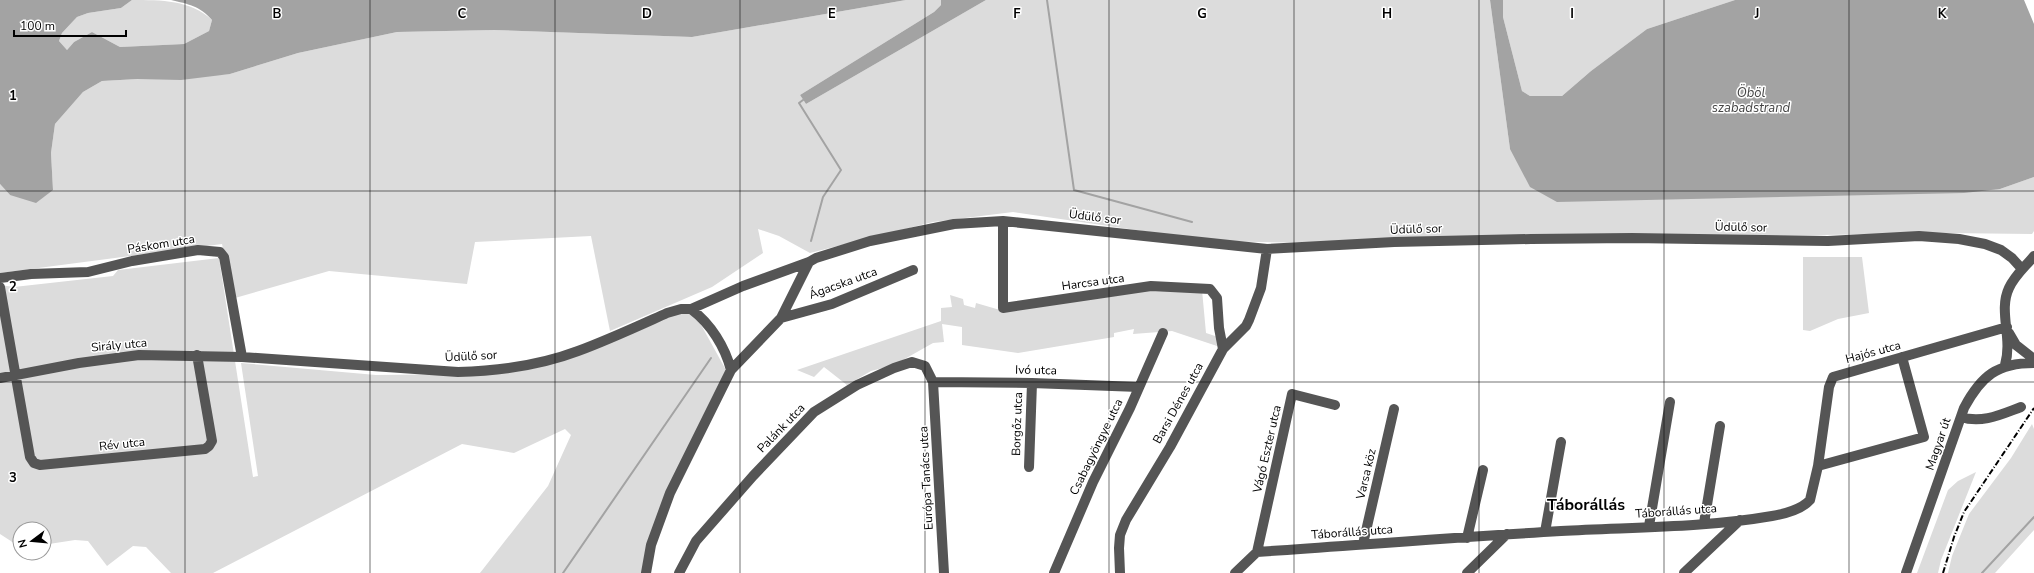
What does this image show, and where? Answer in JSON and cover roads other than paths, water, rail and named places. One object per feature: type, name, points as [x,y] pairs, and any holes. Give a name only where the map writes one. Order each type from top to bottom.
[{"type":"street","name":"Üdülő sor","points":[[242,357],[429,370],[482,371],[554,358],[578,351],[667,313],[681,309],[692,310],[742,286],[809,262],[832,252],[877,239],[954,224],[1003,221],[1268,249],[1394,242],[1531,239],[1632,238],[1828,241],[1919,236],[1958,238],[1986,244],[2001,250],[2012,258],[2022,269]]},
{"type":"street","name":"Harcsa utca","points":[[1003,221],[1003,308],[1151,286],[1210,289],[1217,298],[1219,328],[1223,349]]},
{"type":"street","name":"Barsi Dénes utca","points":[[1120,573],[1118,548],[1120,535],[1126,520],[1170,447],[1223,349],[1246,326],[1260,288],[1268,249]]},
{"type":"street","name":"Páskom utca","points":[[0,278],[88,272],[132,261],[198,250],[220,252],[224,258],[242,357]]},
{"type":"street","points":[[2018,362],[2019,356],[2012,346],[2008,328],[2005,300],[2008,289],[2022,269],[2034,256]]},
{"type":"street","points":[[646,573],[651,545],[670,493],[731,370],[781,318],[809,262]]},
{"type":"street","name":"Ágacska utca","points":[[781,318],[832,304],[913,270]]},
{"type":"street","points":[[0,287],[15,375]]},
{"type":"street","points":[[692,310],[704,319],[722,347],[731,370]]},
{"type":"street","name":"Hajós utca","points":[[1818,466],[1829,387],[1834,377],[2008,328]]},
{"type":"street","name":"Csabagyöngye utca","points":[[1054,573],[1093,482],[1139,387],[1163,333]]},
{"type":"street","points":[[2012,346],[2034,359]]},
{"type":"street","points":[[2005,365],[2012,346]]},
{"type":"street","name":"Sirály utca","points":[[0,378],[116,357],[139,355],[242,357]]},
{"type":"street","name":"Rév utca","points":[[15,375],[30,457],[34,463],[40,465],[204,449],[212,441],[197,355]]},
{"type":"street","points":[[1818,466],[1924,437],[1902,357]]},
{"type":"street","name":"Palánk utca","points":[[679,573],[696,541],[753,476],[814,412],[857,385],[912,362],[924,366],[933,382]]},
{"type":"street","name":"Magyar út","points":[[1906,573],[1961,417],[1970,397],[1980,384],[2005,365],[2018,362],[2034,362]]},
{"type":"street","name":"Ivó utca","points":[[933,382],[1032,383],[1139,387]]},
{"type":"street","name":"Európa Tanács utca","points":[[933,382],[944,573]]},
{"type":"street","name":"Borgőz utca","points":[[1029,467],[1032,383]]},
{"type":"street","name":"Vágó Eszter utca","points":[[1257,552],[1292,394],[1335,405]]},
{"type":"street","points":[[1649,526],[1670,402]]},
{"type":"street","points":[[1961,417],[1971,420],[1983,419],[2021,407]]},
{"type":"street","name":"Varsa köz","points":[[1363,544],[1394,409]]},
{"type":"street","points":[[1704,523],[1720,426]]},
{"type":"street","points":[[1545,532],[1561,442]]},
{"type":"street","name":"Táborállás utca","points":[[1257,552],[1507,534],[1704,523],[1773,516],[1807,503],[1812,494],[1818,466]]},
{"type":"street","points":[[1467,538],[1483,470]]},
{"type":"street","points":[[1684,573],[1740,520]]},
{"type":"street","points":[[1466,573],[1507,534]]},
{"type":"street","points":[[1235,573],[1257,552]]},
{"type":"water","points":[[0,0],[132,0],[121,8],[88,13],[77,17],[62,33],[59,41],[67,50],[74,42],[92,32],[120,47],[184,44],[209,31],[212,20],[207,15],[188,4],[171,0],[906,0],[692,37],[494,30],[397,32],[298,53],[230,74],[181,80],[138,79],[102,81],[83,92],[55,124],[51,153],[53,190],[36,203],[10,195],[0,184]]},
{"type":"water","points":[[941,0],[986,0],[806,104],[800,95],[934,12],[941,5]]},
{"type":"water","name":"Öböl szabadstrand","points":[[1490,0],[1503,0],[1503,17],[1522,91],[1530,96],[1562,96],[1591,71],[1647,29],[1735,0],[2024,0],[2034,24],[2034,177],[2000,189],[1964,193],[1557,202],[1530,187],[1510,149]]},
{"type":"waterway","points":[[1047,0],[1074,190],[1192,222]]},
{"type":"waterway","points":[[803,100],[799,103],[841,170],[823,197],[811,241]]},
{"type":"waterway","points":[[563,573],[711,358]]},
{"type":"waterway","points":[[1982,573],[2034,517]]},
{"type":"railway","points":[[1943,573],[1954,537],[1964,512],[2034,408]]},
{"type":"district","name":"Táborállás","points":[[1586,504]]}]
